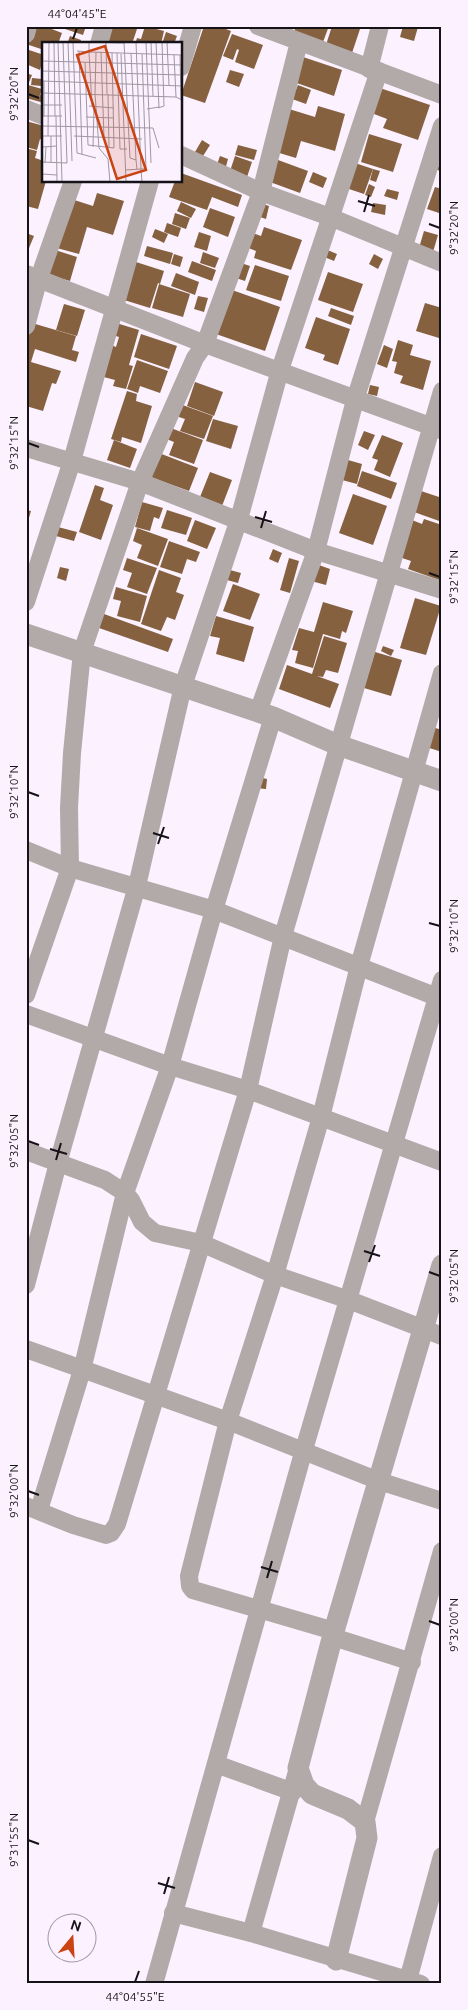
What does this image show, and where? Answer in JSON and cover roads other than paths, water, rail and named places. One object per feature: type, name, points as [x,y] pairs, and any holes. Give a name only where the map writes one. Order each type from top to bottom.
[{"type":"street","points":[[26,34],[28,26]]},
{"type":"street","points":[[100,42],[104,26]]},
{"type":"street","points":[[182,64],[193,26]]},
{"type":"street","points":[[258,26],[290,35],[374,70],[442,95]]},
{"type":"street","points":[[26,1285],[58,1163],[137,886],[183,686],[239,519],[280,370],[330,216],[374,70],[380,26]]},
{"type":"street","points":[[26,995],[70,868],[70,781],[82,652],[140,482],[195,358],[205,344],[261,192],[290,35]]},
{"type":"street","points":[[26,109],[42,115]]},
{"type":"street","points":[[442,126],[354,400],[316,551],[266,714],[170,1066],[125,1193],[82,1370],[33,1508],[73,1525],[106,1534],[111,1533],[117,1524],[248,1090],[283,936],[388,574],[436,428],[442,391]]},
{"type":"street","points":[[182,155],[261,192],[330,216],[442,264]]},
{"type":"street","points":[[26,326],[33,276],[73,182]]},
{"type":"street","points":[[26,602],[72,461],[150,182]]},
{"type":"street","points":[[33,276],[205,344],[280,370],[354,400],[436,428]]},
{"type":"street","points":[[26,448],[140,482],[239,519],[316,551],[442,590]]},
{"type":"street","points":[[26,634],[266,714],[338,745],[442,780]]},
{"type":"street","points":[[412,1662],[261,1610],[193,1590],[190,1586],[189,1576],[228,1421],[275,1275],[321,1117],[358,966],[442,673]]},
{"type":"street","points":[[26,850],[70,868],[214,910],[437,997]]},
{"type":"street","points":[[154,1984],[261,1610],[303,1453],[442,980]]},
{"type":"street","points":[[26,1014],[170,1066],[248,1090],[442,1162]]},
{"type":"street","points":[[26,1151],[105,1180],[132,1200],[142,1222],[155,1233],[201,1243],[275,1275],[349,1300],[433,1333]]},
{"type":"street","points":[[250,1933],[293,1792],[334,1634],[379,1481],[433,1333],[442,1265]]},
{"type":"street","points":[[26,1349],[228,1421],[303,1453],[379,1481],[442,1501]]},
{"type":"street","points":[[336,1960],[368,1838],[365,1822],[442,1551]]},
{"type":"street","points":[[216,1764],[293,1792]]},
{"type":"street","points":[[298,1768],[304,1785],[312,1794],[348,1809],[365,1822]]},
{"type":"street","points":[[173,1913],[250,1933],[412,1983],[442,1856]]}]
